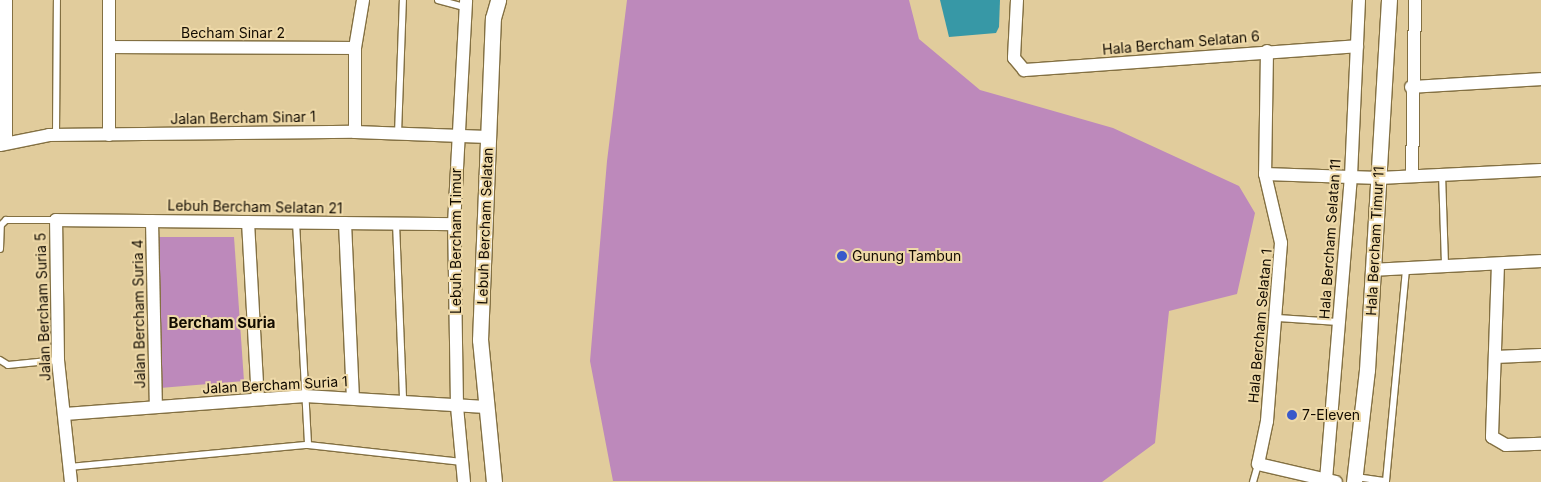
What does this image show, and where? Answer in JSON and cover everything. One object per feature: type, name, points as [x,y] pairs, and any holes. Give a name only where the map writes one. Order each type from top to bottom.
[{"type":"street","points":[[3,144],[6,0]]},
{"type":"street","points":[[109,0],[109,134]]},
{"type":"street","points":[[355,132],[355,48],[363,0]]},
{"type":"street","name":"Lebuh Bercham Selatan","points":[[494,482],[480,340],[488,137],[498,0]]},
{"type":"street","name":"Hala Bercham Selatan 6","points":[[1017,0],[1014,58],[1019,68],[1030,71],[1267,51],[1357,46]]},
{"type":"street","name":"Hala Bercham Selatan 11","points":[[1331,481],[1339,322],[1351,176],[1359,0]]},
{"type":"street","name":"Hala Bercham Timur 11","points":[[1355,479],[1379,178],[1389,0]]},
{"type":"street","points":[[1412,175],[1411,88],[1415,0]]},
{"type":"street","name":"Lebuh Bercham Timur","points":[[464,482],[457,406],[454,224],[465,4]]},
{"type":"street","name":"Becham Sinar 2","points":[[110,47],[355,48]]},
{"type":"street","name":"Hala Bercham Selatan 1","points":[[1258,464],[1277,318],[1281,243],[1265,174],[1267,51]]},
{"type":"street","points":[[1411,88],[1541,79]]},
{"type":"street","name":"Jalan Bercham Sinar 1","points":[[3,144],[56,135],[109,134],[355,132],[488,137]]},
{"type":"street","points":[[1265,174],[1379,178],[1541,170]]},
{"type":"street","name":"Lebuh Bercham Selatan 21","points":[[56,220],[454,224]]},
{"type":"street","name":"Jalan Bercham Suria 5","points":[[56,220],[58,360],[65,414],[70,482]]},
{"type":"street","name":"Jalan Bercham Suria 4","points":[[152,221],[156,406]]},
{"type":"street","points":[[248,222],[258,399]]},
{"type":"street","points":[[345,223],[354,396]]},
{"type":"street","points":[[1372,270],[1406,270],[1541,261]]},
{"type":"street","points":[[1498,264],[1492,437],[1506,446],[1541,444]]},
{"type":"street","points":[[1496,357],[1541,355]]},
{"type":"street","name":"Jalan Bercham Suria 1","points":[[65,414],[305,396],[354,396],[486,407]]},
{"type":"street","points":[[1258,464],[1331,481]]},
{"type":"lane","points":[[56,135],[57,0]]},
{"type":"lane","points":[[398,134],[403,0]]},
{"type":"lane","points":[[438,0],[465,4]]},
{"type":"lane","points":[[1442,174],[1445,266]]},
{"type":"lane","points":[[0,249],[3,222],[56,220]]},
{"type":"lane","points":[[296,222],[308,445]]},
{"type":"lane","points":[[396,223],[403,401]]},
{"type":"lane","points":[[1355,479],[1388,482],[1406,270]]},
{"type":"lane","points":[[1277,318],[1339,322]]},
{"type":"lane","points":[[0,360],[8,365],[58,360]]},
{"type":"lane","points":[[69,467],[308,445],[462,462]]},
{"type":"lane","points":[[1253,482],[1258,464]]},
{"type":"shaded area","name":"Gunung Tambun","points":[[627,0],[909,0],[919,39],[980,90],[1113,128],[1239,186],[1255,213],[1237,294],[1169,311],[1155,443],[1102,482],[613,481],[590,361],[607,161]]},
{"type":"shaded area","points":[[159,237],[234,237],[244,381],[160,388]]},
{"type":"water","points":[[940,0],[1000,0],[999,27],[996,33],[949,37]]},
{"type":"place","name":"Gunung Tambun","points":[[842,256]]},
{"type":"place","name":"7-Eleven","points":[[1292,415]]},
{"type":"district","name":"Bercham Suria","points":[[222,323]]}]
